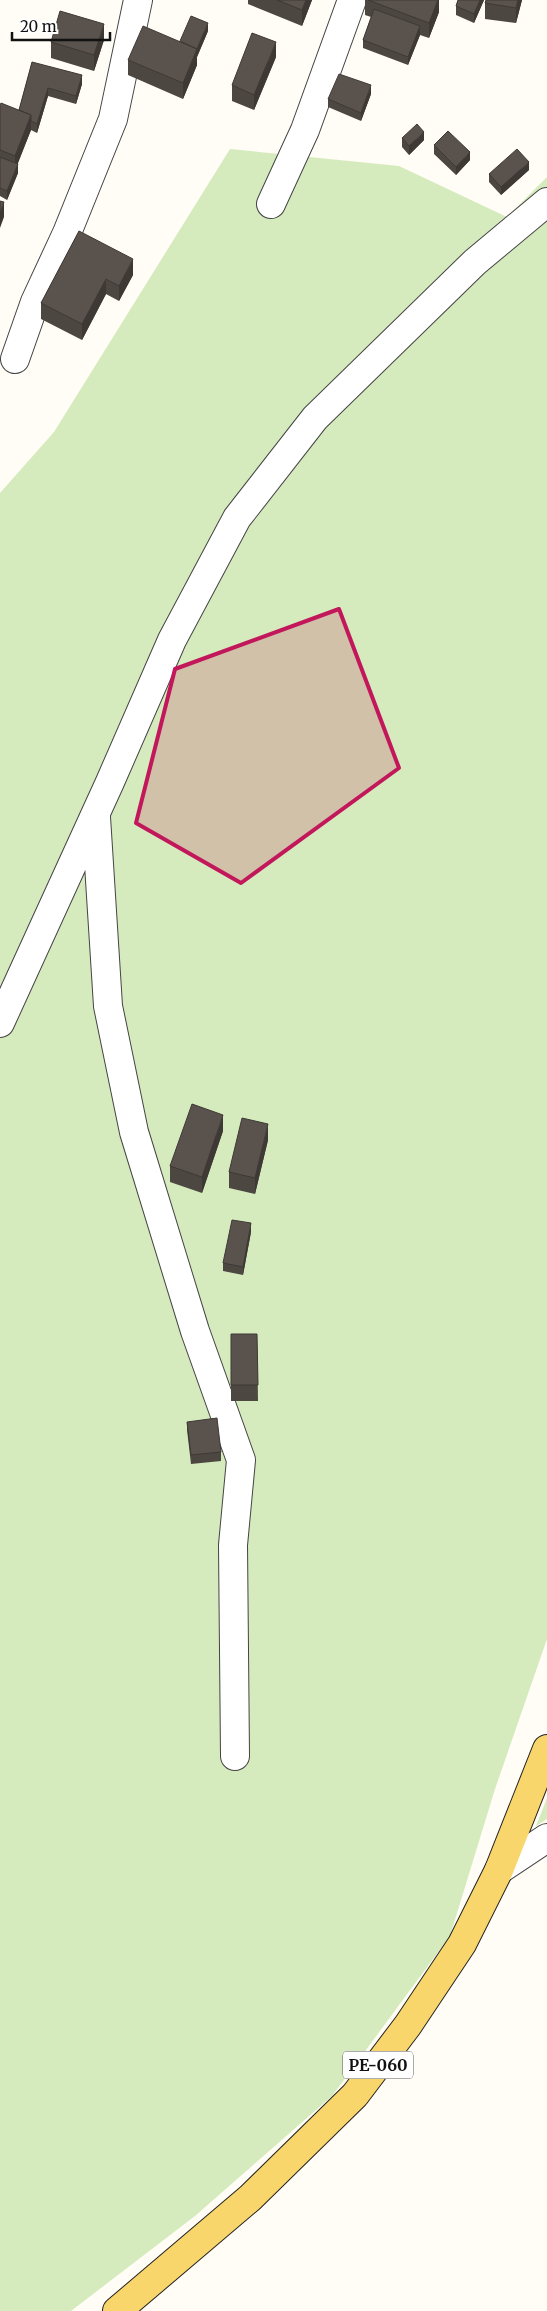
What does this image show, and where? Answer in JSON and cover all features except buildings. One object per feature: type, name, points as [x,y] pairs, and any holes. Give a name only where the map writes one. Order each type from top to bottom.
[{"type":"main road","name":"PE-060","points":[[117,2311],[250,2198],[355,2095],[408,2025],[462,1944],[499,1870],[547,1749]]},
{"type":"street","points":[[15,359],[35,302],[67,233],[113,119],[138,0]]},
{"type":"street","points":[[271,204],[305,130],[352,0]]},
{"type":"street","points":[[0,1023],[96,813],[172,640],[237,518],[315,418],[475,262],[547,202]]},
{"type":"street","points":[[96,813],[108,1006],[134,1132],[195,1332],[241,1460],[233,1545],[235,1756]]},
{"type":"street","points":[[499,1870],[547,1838]]},
{"type":"highlighted area","points":[[339,609],[399,768],[241,883],[136,823],[175,669]]},
{"type":"green space","points":[[230,149],[399,166],[507,217],[547,177],[547,1639],[495,1789],[450,1936],[332,2096],[195,2216],[71,2311],[0,2311],[0,493],[54,432]]},
{"type":"green space","points":[[547,1798],[547,1819],[536,1826]]}]
